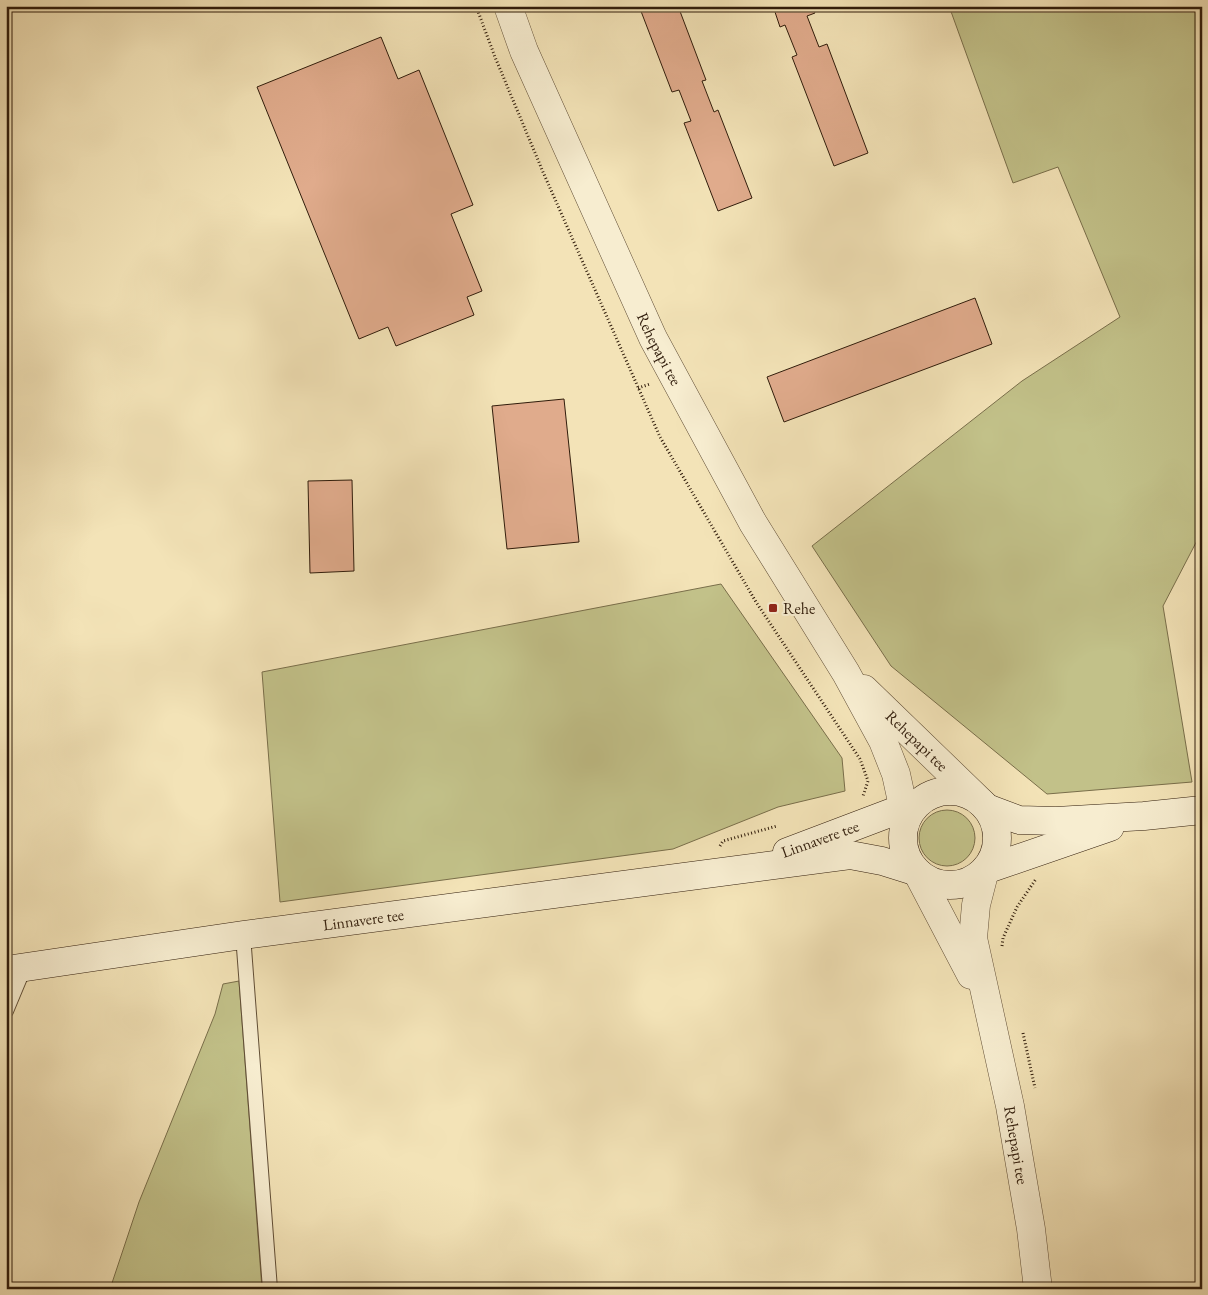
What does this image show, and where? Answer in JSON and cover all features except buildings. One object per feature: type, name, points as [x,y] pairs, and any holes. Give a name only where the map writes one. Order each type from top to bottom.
[{"type":"street","name":"Rehepapi tee","points":[[508,6],[524,51],[653,338],[753,523],[846,673],[883,741],[910,810]]},
{"type":"street","name":"Rehepapi tee","points":[[846,673],[987,808]]},
{"type":"street","name":"Linnavere tee","points":[[710,874],[794,849],[910,810],[932,794],[946,791],[961,792],[975,798],[987,808],[1019,820],[1056,821],[1144,816],[1202,810]]},
{"type":"street","points":[[985,870],[997,846],[994,820],[987,808]]},
{"type":"street","points":[[910,810],[903,834],[904,848],[908,860],[917,872]]},
{"type":"street","name":"Linnavere tee","points":[[15,969],[243,935],[850,855],[882,861],[917,872],[936,883],[959,885],[973,879],[985,870],[1144,816]]},
{"type":"street","name":"Rehepapi tee","points":[[985,870],[976,905],[973,938],[1011,1115],[1032,1229],[1038,1289]]},
{"type":"street","name":"Rehepapi tee","points":[[917,872],[986,1002]]},
{"type":"lane","points":[[243,935],[270,1289]]},
{"type":"lane","points":[[6,1011],[15,969]]},
{"type":"path","points":[[476,6],[494,57],[543,172],[660,437],[756,602],[860,759],[868,781],[862,800]]},
{"type":"path","points":[[710,874],[723,841],[778,826]]},
{"type":"shaded area","points":[[949,6],[1202,6],[1202,531],[1163,606],[1192,782],[1047,794],[891,666],[812,546],[1022,381],[1120,317],[1058,167],[1013,183]]},
{"type":"shaded area","points":[[721,584],[842,758],[845,791],[778,807],[673,849],[280,902],[262,672]]},
{"type":"shaded area","points":[[947,810],[958,812],[967,818],[973,827],[975,838],[973,849],[967,858],[958,864],[947,866],[936,864],[927,858],[921,849],[919,838],[921,827],[927,818],[936,812]]},
{"type":"shaded area","points":[[239,981],[262,1289],[110,1289],[139,1202],[215,1014],[223,984]]},
{"type":"place","name":"Rehe","points":[[773,608]]}]
